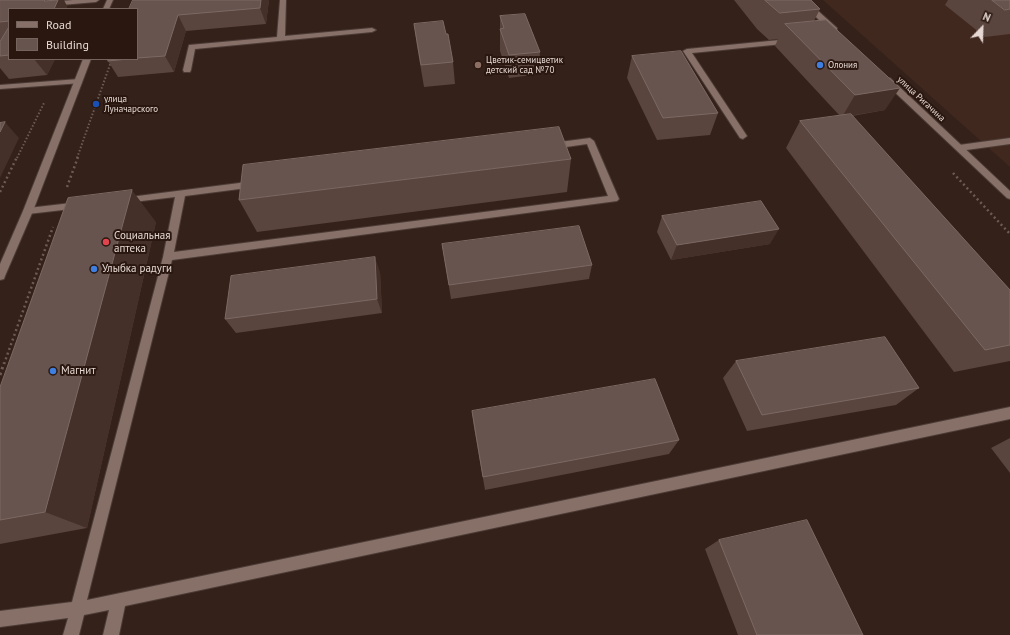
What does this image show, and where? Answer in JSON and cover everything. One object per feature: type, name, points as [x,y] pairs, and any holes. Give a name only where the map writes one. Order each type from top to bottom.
[{"type":"street","points":[[44,4],[96,0]]},
{"type":"street","points":[[281,38],[283,0]]},
{"type":"street","points":[[802,0],[835,37]]},
{"type":"street","points":[[186,70],[192,47],[372,30]]},
{"type":"street","points":[[743,136],[687,51],[795,40]]},
{"type":"street","points":[[0,276],[28,211],[87,60]]},
{"type":"street","name":"улица Ригачина","points":[[883,77],[1010,196]]},
{"type":"street","points":[[0,87],[79,80]]},
{"type":"street","points":[[168,257],[614,200],[590,141],[543,147]]},
{"type":"street","points":[[958,148],[1010,141]]},
{"type":"street","points":[[113,201],[268,182]]},
{"type":"street","points":[[71,635],[168,257],[181,193]]},
{"type":"street","points":[[28,211],[90,204]]},
{"type":"street","points":[[0,619],[78,609],[1010,413]]},
{"type":"street","points":[[111,635],[119,600]]},
{"type":"path","points":[[0,192],[55,83]]},
{"type":"shaded area","points":[[823,0],[1010,0],[1010,167]]},
{"type":"building","points":[[0,0],[58,0],[54,8],[8,8],[8,21],[0,22]]},
{"type":"building","points":[[133,0],[261,0],[260,8],[178,15],[165,56],[138,58],[138,8],[129,8]]},
{"type":"building","points":[[765,0],[811,0],[820,9],[780,13]]},
{"type":"building","points":[[992,0],[1010,0],[1010,9],[1005,10]]},
{"type":"building","points":[[525,14],[540,52],[509,55],[500,29],[504,28],[500,16]]},
{"type":"building","points":[[826,20],[900,88],[855,95],[785,24]]},
{"type":"building","points":[[443,21],[446,34],[448,34],[453,62],[421,65],[414,24]]},
{"type":"building","points":[[8,29],[8,55],[0,56],[0,42]]},
{"type":"building","points":[[681,51],[718,113],[663,118],[632,56]]},
{"type":"building","points":[[851,114],[1010,290],[1010,345],[985,350],[800,121]]},
{"type":"building","points":[[5,122],[0,132],[0,123]]},
{"type":"building","points":[[559,127],[571,159],[239,200],[243,165]]},
{"type":"building","points":[[132,190],[45,512],[0,520],[0,387],[68,198]]},
{"type":"building","points":[[761,201],[779,229],[677,245],[662,216]]},
{"type":"building","points":[[579,226],[592,265],[449,285],[442,244]]},
{"type":"building","points":[[375,257],[377,299],[225,319],[231,276]]},
{"type":"building","points":[[885,337],[919,388],[762,415],[736,361]]},
{"type":"building","points":[[655,379],[679,440],[483,477],[472,411]]},
{"type":"building","points":[[807,520],[863,635],[757,635],[719,540]]},
{"type":"place","name":"Цветик-семицветик детский сад №70","points":[[478,65]]},
{"type":"place","name":"Олония","points":[[820,65]]},
{"type":"place","name":"улица Луначарского","points":[[96,104]]},
{"type":"place","name":"Социальная аптека","points":[[106,242]]},
{"type":"place","name":"Улыбка радуги","points":[[94,269]]},
{"type":"place","name":"Магнит","points":[[53,371]]}]
